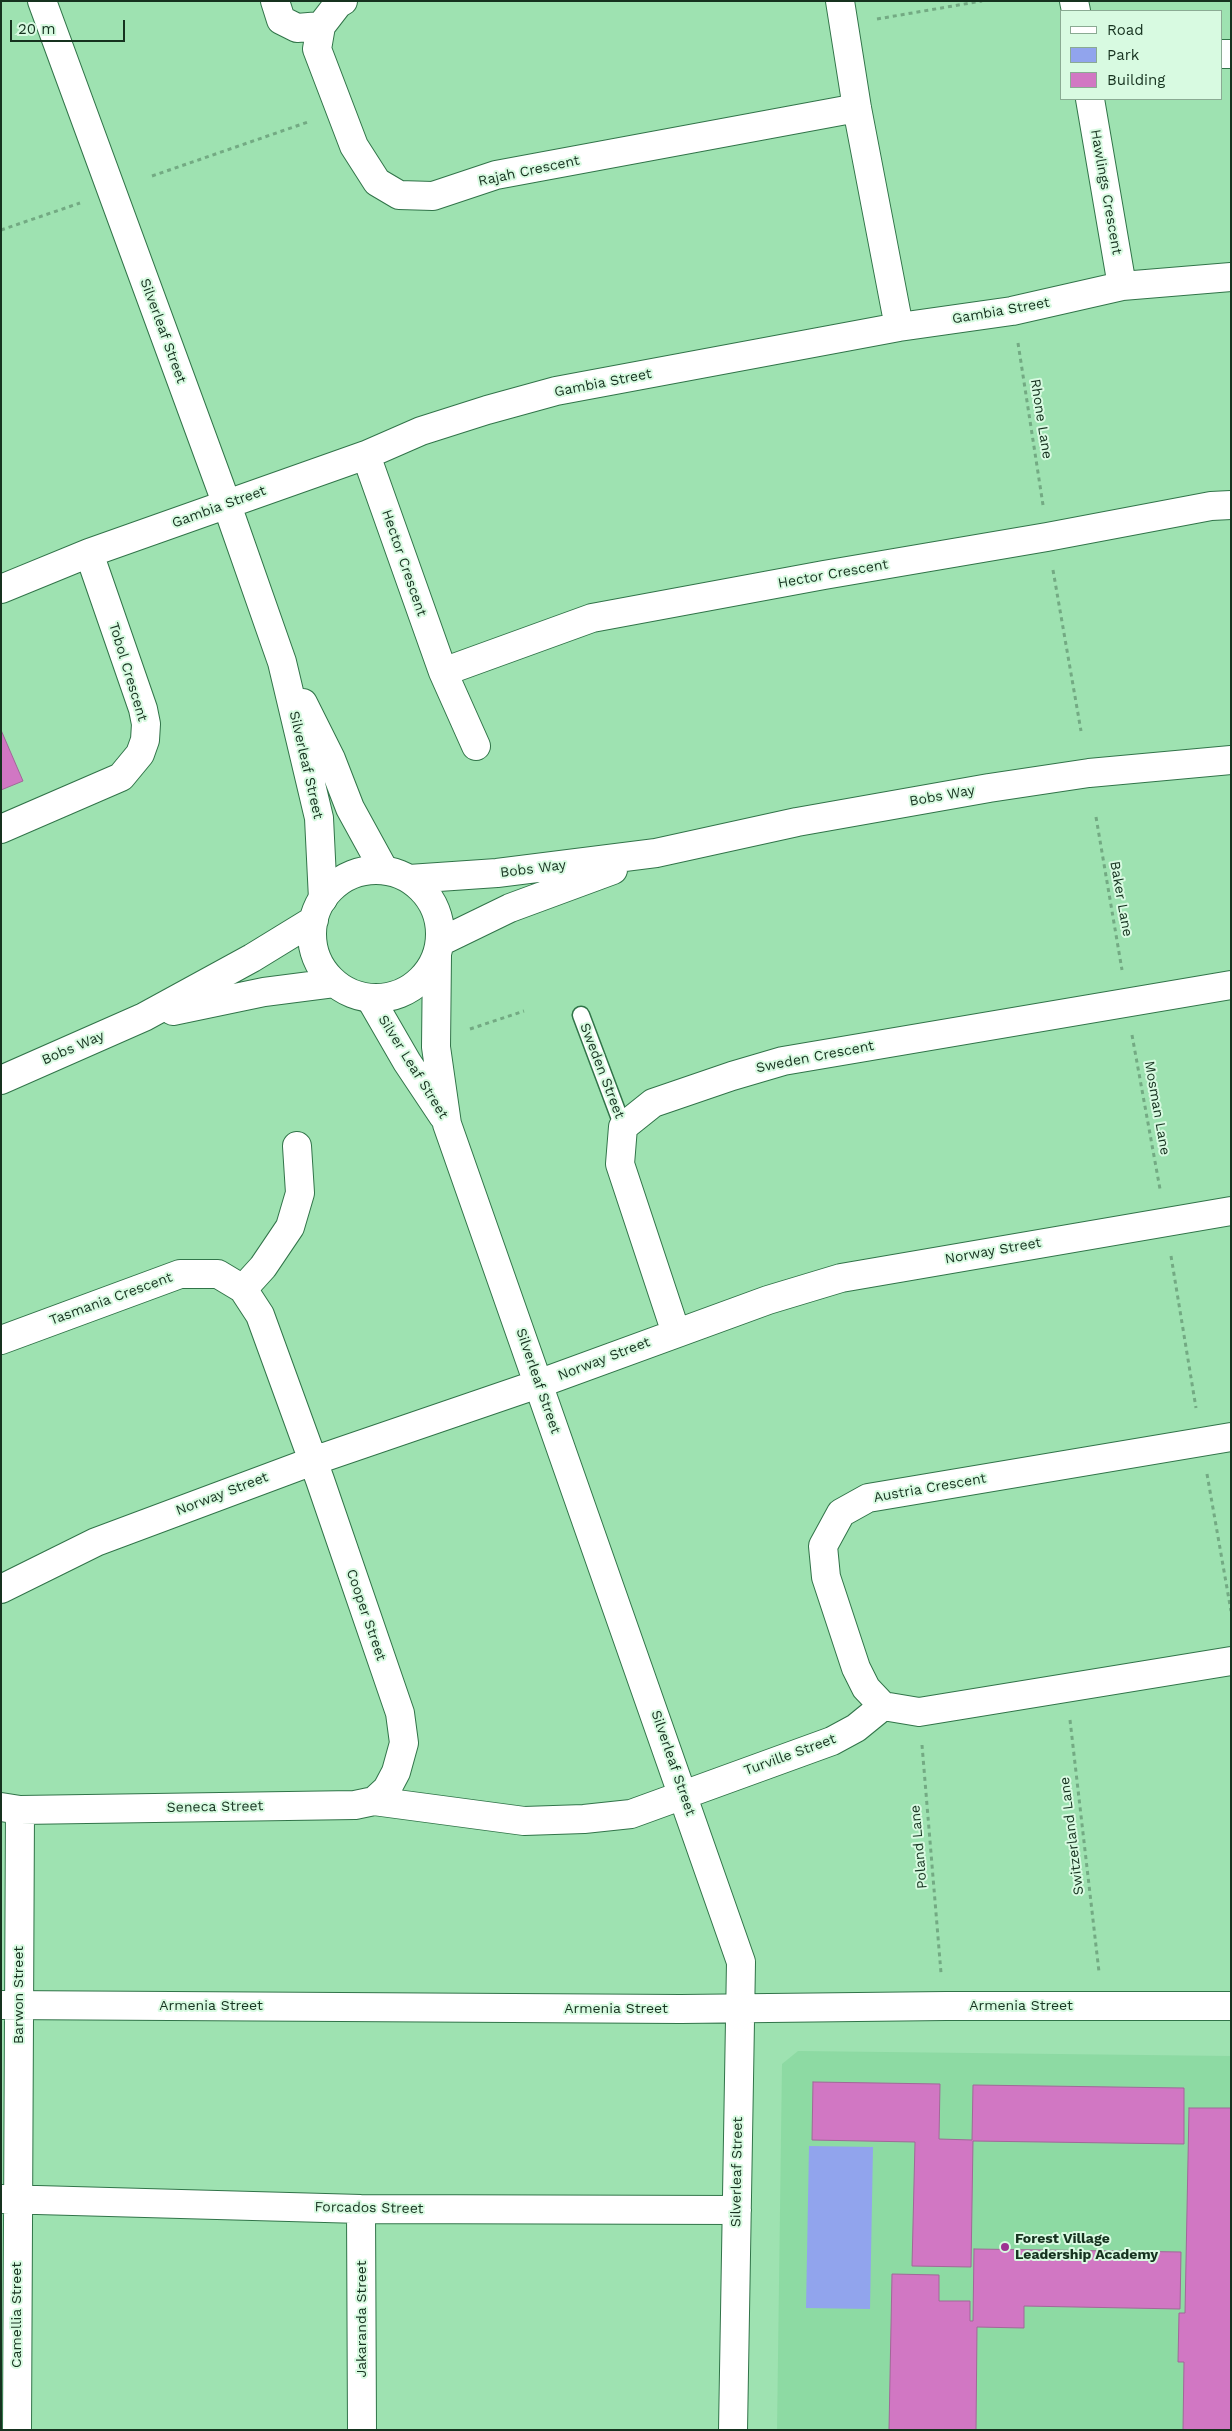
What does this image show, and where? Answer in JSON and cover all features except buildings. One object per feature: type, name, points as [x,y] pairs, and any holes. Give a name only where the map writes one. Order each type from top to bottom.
[{"type":"street","name":"Silverleaf Street","points":[[42,1],[227,505],[282,662],[319,818],[318,909]]},
{"type":"street","points":[[275,1],[281,20],[297,28],[321,26]]},
{"type":"street","name":"Rajah Crescent","points":[[343,1],[338,4],[321,26],[317,49],[354,146],[377,182],[399,195],[433,196],[496,175],[857,108]]},
{"type":"street","points":[[840,1],[857,108],[899,327]]},
{"type":"street","name":"Hawlings Crescent","points":[[1090,100],[1122,286]]},
{"type":"street","name":"Gambia Street","points":[[1,589],[89,553],[366,455],[421,431],[556,391],[899,327],[1012,311],[1122,286],[1231,277]]},
{"type":"street","name":"Hector Crescent","points":[[366,455],[443,672],[476,746]]},
{"type":"street","name":"Hector Crescent","points":[[443,672],[592,618],[824,574],[1047,537],[1211,506],[1231,505]]},
{"type":"street","name":"Tobol Crescent","points":[[1,829],[121,776],[140,754],[145,740],[146,724],[143,709],[89,553]]},
{"type":"street","name":"Silverleaf Street","points":[[282,662],[331,759],[350,808],[384,870]]},
{"type":"street","name":"Bobs Way","points":[[409,878],[497,873],[656,854],[797,822],[989,788],[1088,773],[1231,760]]},
{"type":"street","name":"Bobs Way","points":[[438,948],[510,908],[656,854]]},
{"type":"street","points":[[366,870],[384,870],[409,878],[428,895],[438,917],[438,948],[429,970],[418,982],[403,992],[387,997],[370,998],[351,993],[334,982],[320,964],[312,943],[318,909],[335,885],[350,876],[366,870]]},
{"type":"street","name":"Bobs Way","points":[[1,1080],[144,1017],[252,958],[318,909]]},
{"type":"street","name":"Silver Leaf Street","points":[[438,948],[436,1047],[448,1124]]},
{"type":"street","name":"Bobs Way","points":[[144,1017],[264,992],[334,982]]},
{"type":"street","name":"Sweden Crescent","points":[[623,1127],[653,1103],[783,1061],[1231,985]]},
{"type":"street","name":"Silver Leaf Street","points":[[370,998],[407,1062],[448,1124]]},
{"type":"street","name":"Silverleaf Street","points":[[448,1124],[741,1962],[733,2430]]},
{"type":"street","points":[[623,1127],[620,1164],[676,1332]]},
{"type":"street","points":[[243,1289],[263,1267],[290,1228],[300,1193],[297,1146]]},
{"type":"street","name":"Norway Street","points":[[1,1589],[96,1542],[313,1460],[538,1384],[676,1332],[768,1300],[842,1278],[1231,1211]]},
{"type":"street","name":"Tasmania Crescent","points":[[1,1340],[180,1274],[218,1274],[243,1289],[260,1316],[313,1460]]},
{"type":"street","name":"Austria Crescent","points":[[883,1706],[866,1688],[856,1668],[826,1577],[823,1546],[841,1513],[868,1498],[1231,1437]]},
{"type":"street","name":"Cooper Street","points":[[313,1460],[400,1714],[404,1742],[396,1772],[387,1789],[374,1801]]},
{"type":"street","points":[[883,1706],[919,1712],[1231,1662]]},
{"type":"street","name":"Turville Street","points":[[374,1801],[524,1821],[631,1814],[683,1793],[832,1741],[856,1728],[883,1706]]},
{"type":"street","name":"Seneca Street","points":[[10,1809],[355,1805],[374,1801]]},
{"type":"street","name":"Barwon Street","points":[[9,2199],[10,1809]]},
{"type":"street","name":"Armenia Street","points":[[10,2005],[740,2009],[955,2006],[1231,2006]]},
{"type":"street","name":"Forcados Street","points":[[9,2199],[361,2209],[737,2210]]},
{"type":"street","name":"Camellia Street","points":[[9,2199],[17,2430]]},
{"type":"street","name":"Jakaranda Street","points":[[361,2209],[362,2430]]},
{"type":"lane","name":"Sweden Street","points":[[581,1015],[623,1127]]},
{"type":"path","points":[[870,20],[982,1]]},
{"type":"path","points":[[152,176],[318,118]]},
{"type":"path","points":[[1,230],[80,202]]},
{"type":"path","name":"Rhone Lane","points":[[1017,340],[1044,512]]},
{"type":"path","points":[[1053,569],[1081,731]]},
{"type":"path","name":"Baker Lane","points":[[1096,818],[1123,974]]},
{"type":"path","points":[[466,1030],[524,1011]]},
{"type":"path","name":"Mosman Lane","points":[[1131,1027],[1160,1193]]},
{"type":"path","points":[[1170,1250],[1197,1415]]},
{"type":"path","points":[[1206,1468],[1231,1611]]},
{"type":"path","name":"Switzerland Lane","points":[[1066,1687],[1099,1973]]},
{"type":"path","name":"Poland Lane","points":[[919,1712],[942,1980]]},
{"type":"shaded area","name":"Forest Village Leadership Academy","points":[[798,2051],[1231,2056],[1231,2430],[777,2430],[782,2064]]},
{"type":"green space","points":[[809,2146],[873,2147],[870,2309],[806,2308]]},
{"type":"place","name":"Forest Village Leadership Academy","points":[[1005,2247]]}]
